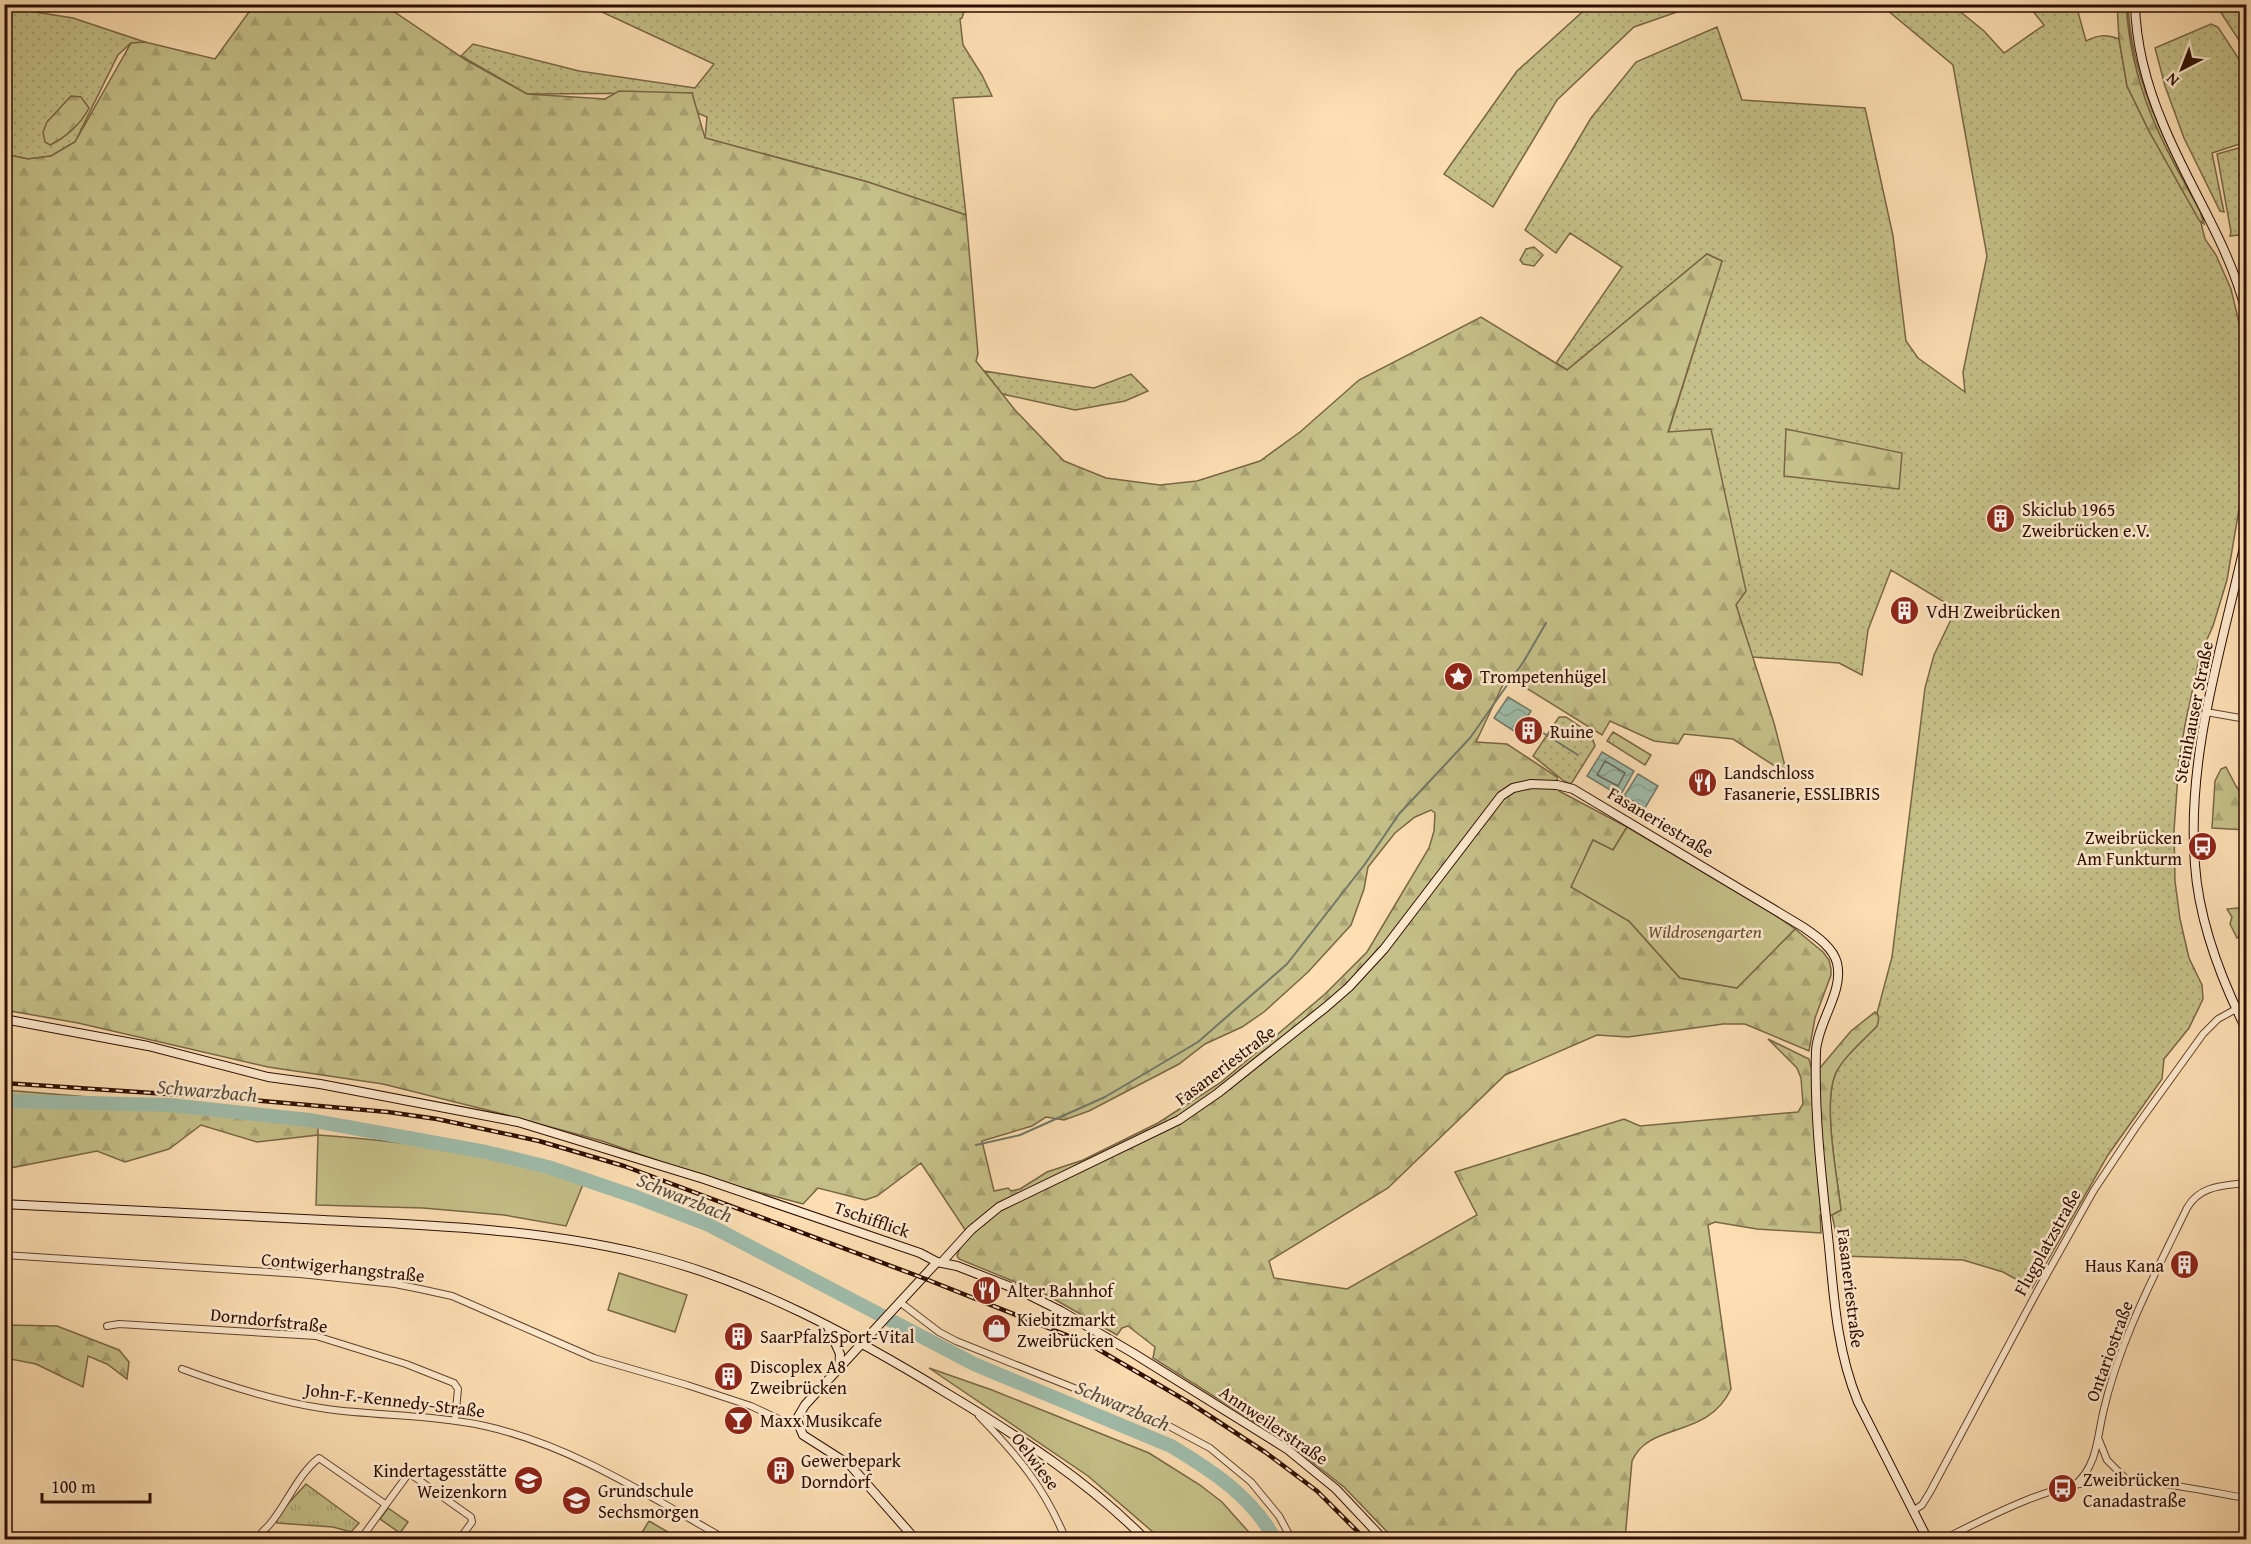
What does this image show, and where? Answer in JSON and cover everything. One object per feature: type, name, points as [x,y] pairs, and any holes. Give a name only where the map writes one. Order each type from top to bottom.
[{"type":"street","points":[[2134,4],[2148,85],[2163,125],[2221,241],[2247,312]]},
{"type":"street","name":"Steinhauser Straße","points":[[2247,538],[2206,712],[2195,784],[2194,866],[2212,946],[2236,1009],[2247,1029]]},
{"type":"street","points":[[2206,712],[2247,718]]},
{"type":"street","name":"Fasaneriestraße","points":[[939,1262],[976,1225],[999,1207],[1179,1120],[1218,1093],[1326,1007],[1366,970],[1420,904],[1501,796],[1513,788],[1531,784],[1557,785],[1573,789],[1803,927],[1828,947],[1837,962],[1837,983],[1818,1035],[1816,1071],[1824,1191],[1837,1322],[1850,1380],[1880,1448],[1928,1539]]},
{"type":"street","name":"Flugplatzstraße","points":[[1914,1510],[1922,1505],[1930,1492],[2038,1290],[2108,1167],[2203,1034],[2218,1019],[2236,1009]]},
{"type":"street","name":"Tschifflick","points":[[4,1019],[148,1047],[268,1077],[320,1084],[518,1122],[790,1207],[920,1253],[1021,1291],[1061,1311],[1133,1353]]},
{"type":"street","name":"Ontariostraße","points":[[2076,1484],[2091,1465],[2109,1387],[2122,1348],[2191,1201],[2207,1189],[2247,1183]]},
{"type":"street","points":[[4,1204],[463,1227],[587,1242],[644,1254],[733,1282],[862,1344],[971,1407],[1006,1430],[1087,1487],[1123,1516],[1146,1539]]},
{"type":"street","name":"Contwigerhangstraße","points":[[4,1255],[321,1276],[420,1289],[452,1296],[594,1358],[751,1406],[785,1422],[798,1423]]},
{"type":"street","points":[[916,1539],[850,1465],[809,1439],[800,1431],[798,1423],[799,1413],[805,1406],[939,1262]]},
{"type":"street","points":[[898,1306],[956,1341],[1167,1425],[1210,1448],[1251,1482],[1279,1516],[1292,1539]]},
{"type":"street","name":"Dorndorfstraße","points":[[107,1326],[119,1324],[206,1328],[305,1335],[329,1340],[406,1364],[454,1383],[458,1389],[454,1420]]},
{"type":"street","points":[[828,1327],[840,1354],[839,1368]]},
{"type":"street","name":"Annweilerstraße","points":[[1133,1353],[1287,1449],[1336,1489],[1384,1539]]},
{"type":"street","name":"John-F.-Kennedy-Straße","points":[[182,1369],[318,1408],[454,1420],[512,1433],[570,1454],[727,1539]]},
{"type":"street","name":"Oelwiese","points":[[971,1407],[1031,1474],[1056,1516],[1066,1539]]},
{"type":"street","points":[[2098,1437],[2107,1460],[2128,1480]]},
{"type":"street","points":[[258,1539],[319,1458],[385,1504]]},
{"type":"street","points":[[360,1539],[409,1473],[471,1517],[472,1522],[464,1533]]},
{"type":"street","points":[[1942,1539],[2005,1511],[2076,1484],[2128,1480],[2247,1498]]},
{"type":"green space","points":[[254,5],[384,5],[466,60],[527,94],[605,99],[619,91],[692,93],[705,138],[868,182],[966,215],[978,354],[976,361],[1015,410],[1064,461],[1106,478],[1160,485],[1197,481],[1260,461],[1300,432],[1359,380],[1481,317],[1567,370],[1707,254],[1722,261],[1668,432],[1711,429],[1746,591],[1736,605],[1774,723],[1787,774],[1733,739],[1684,734],[1678,744],[1654,741],[1610,721],[1602,735],[1507,676],[1476,742],[1507,744],[1557,777],[1559,791],[1627,827],[1613,850],[1593,840],[1572,887],[1629,921],[1680,978],[1737,988],[1795,929],[1823,952],[1829,960],[1831,975],[1815,1018],[1809,1051],[1745,1024],[1723,1024],[1628,1037],[1597,1035],[1505,1075],[1388,1188],[1269,1261],[1274,1278],[1347,1289],[1477,1215],[1455,1172],[1624,1119],[1640,1126],[1798,1112],[1803,1104],[1801,1078],[1797,1068],[1768,1039],[1809,1059],[1813,1074],[1851,1031],[1875,1012],[1877,1013],[1879,1018],[1877,1026],[1842,1062],[1835,1075],[1832,1088],[1830,1104],[1832,1141],[1841,1210],[1832,1215],[1820,1215],[1821,1233],[1757,1229],[1715,1222],[1708,1225],[1731,1389],[1721,1405],[1708,1416],[1694,1424],[1651,1440],[1640,1449],[1632,1461],[1625,1539],[1394,1539],[1344,1487],[1288,1443],[1153,1358],[1155,1347],[1128,1326],[1122,1328],[1117,1335],[1047,1295],[959,1259],[957,1256],[966,1231],[921,1163],[877,1196],[865,1200],[818,1188],[803,1204],[707,1178],[602,1141],[383,1084],[268,1067],[78,1023],[5,1010],[4,154],[28,159],[51,156],[75,142],[131,43],[145,42],[215,59]],"holes":[[[1431,810],[1435,813],[1434,831],[1429,848],[1367,952],[1325,994],[1220,1083],[1158,1123],[1083,1160],[1047,1172],[1020,1189],[1011,1191],[1008,1188],[994,1191],[982,1141],[1032,1126],[1046,1117],[1064,1120],[1089,1111],[1179,1064],[1205,1044],[1242,1027],[1264,1012],[1308,972],[1351,925],[1364,889],[1368,867],[1395,833],[1415,817]]]},
{"type":"green space","points":[[587,5],[966,5],[960,19],[963,45],[992,96],[953,98],[966,215],[868,182],[705,138],[707,117],[695,112],[692,93],[527,94],[461,56],[473,44],[579,71],[695,88],[714,64]]},
{"type":"green space","points":[[1590,5],[1697,5],[1634,27],[1557,100],[1493,207],[1444,174],[1517,71]]},
{"type":"green space","points":[[1881,5],[1952,5],[1984,31],[2004,53],[2044,25],[2028,5],[2093,5],[2078,12],[2086,41],[2102,36],[2119,39],[2127,86],[2149,131],[2201,223],[2205,239],[2216,255],[2231,289],[2246,366],[2246,468],[2227,580],[2213,626],[2200,655],[2185,725],[2179,760],[2174,831],[2175,881],[2180,919],[2189,958],[2202,985],[2203,999],[2189,1028],[2164,1059],[2162,1079],[2108,1155],[2032,1288],[2003,1272],[1963,1260],[1841,1256],[1832,1215],[1841,1210],[1832,1141],[1830,1104],[1832,1088],[1835,1075],[1842,1062],[1877,1026],[1877,1013],[1892,957],[1925,688],[1934,655],[1956,609],[1891,570],[1868,630],[1862,675],[1839,663],[1752,657],[1736,605],[1710,429],[1668,433],[1722,261],[1707,254],[1567,370],[1556,363],[1622,267],[1570,233],[1556,253],[1525,230],[1591,118],[1636,62],[1717,27],[1742,100],[1865,108],[1893,236],[1906,341],[1918,358],[1965,392],[1963,372],[1987,256],[1953,65]]},
{"type":"green space","points":[[2117,5],[2126,5],[2134,62],[2150,112],[2172,160],[2200,211],[2204,224],[2199,220],[2149,131],[2127,86],[2119,39]]},
{"type":"green space","points":[[2126,5],[2128,5],[2137,62],[2154,116],[2204,220],[2161,141],[2144,99],[2130,37]]},
{"type":"green space","points":[[2216,5],[2235,5],[2246,22],[2246,51]]},
{"type":"green space","points":[[4,7],[73,18],[145,42],[131,43],[118,55],[75,142],[51,156],[28,159],[5,154]]},
{"type":"green space","points":[[2211,24],[2218,27],[2246,70],[2246,142],[2212,153],[2224,212],[2220,211],[2184,138],[2165,86],[2155,48]]},
{"type":"green space","points":[[71,96],[81,97],[89,108],[72,130],[50,145],[45,142],[43,132],[47,122]]},
{"type":"green space","points":[[2246,146],[2246,172],[2239,174],[2246,216],[2246,234],[2230,236],[2217,154]]},
{"type":"green space","points":[[1534,247],[1543,255],[1534,266],[1523,264],[1520,260],[1526,249]]},
{"type":"green space","points":[[984,371],[1094,388],[1131,374],[1148,391],[1125,401],[1075,410],[1002,394]]},
{"type":"green space","points":[[1786,429],[1902,453],[1899,489],[1784,476]]},
{"type":"green space","points":[[1559,717],[1566,717],[1591,734],[1595,746],[1571,784],[1533,756]]},
{"type":"green space","points":[[1613,732],[1651,755],[1645,765],[1607,741]]},
{"type":"green space","points":[[2226,767],[2246,800],[2246,830],[2212,828],[2215,781],[2221,769]]},
{"type":"green space","name":"Wildrosengarten","points":[[1627,827],[1795,929],[1737,988],[1680,978],[1629,921],[1571,887],[1593,840],[1613,850]]},
{"type":"green space","points":[[2246,907],[2246,933],[2237,938],[2230,924],[2232,917],[2227,909]]},
{"type":"green space","points":[[4,1090],[318,1116],[318,1135],[257,1142],[201,1125],[169,1149],[125,1162],[97,1151],[5,1169]]},
{"type":"green space","points":[[318,1135],[453,1150],[519,1163],[584,1182],[566,1226],[504,1215],[423,1208],[316,1205]]},
{"type":"green space","points":[[619,1273],[687,1295],[675,1332],[608,1310]]},
{"type":"green space","points":[[5,1325],[57,1326],[119,1350],[129,1362],[127,1379],[107,1364],[88,1356],[83,1387],[36,1364],[5,1358]]},
{"type":"green space","points":[[929,1368],[992,1390],[1149,1453],[1200,1485],[1222,1502],[1255,1539],[1161,1539],[1088,1476]]},
{"type":"green space","points":[[306,1484],[359,1523],[351,1532],[333,1527],[277,1523],[276,1517]]},
{"type":"green space","points":[[388,1508],[408,1522],[400,1533],[380,1519]]},
{"type":"green space","points":[[649,1521],[680,1539],[638,1539]]},
{"type":"water","points":[[1508,697],[1531,711],[1517,733],[1494,718]]},
{"type":"water","points":[[1602,752],[1634,771],[1620,796],[1587,776]]},
{"type":"water","points":[[1638,774],[1658,786],[1645,808],[1624,796]]},
{"type":"waterway","points":[[976,1145],[1020,1135],[1105,1097],[1198,1042],[1287,964],[1365,864],[1399,814],[1470,738],[1524,661],[1546,623]]},
{"type":"waterway","points":[[1540,731],[1578,755]]},
{"type":"waterway","name":"Schwarzbach","points":[[4,1101],[170,1105],[309,1120],[486,1152],[548,1167],[636,1197],[709,1225],[974,1364],[1171,1446],[1230,1486],[1255,1511],[1275,1540]]},
{"type":"railway","points":[[4,1083],[227,1098],[388,1112],[437,1119],[539,1141],[624,1166],[923,1278],[1089,1344],[1190,1403],[1265,1452],[1317,1491],[1366,1540]]},
{"type":"place","name":"Skiclub 1965 Zweibrücken e.V.","points":[[2001,519]]},
{"type":"place","name":"VdH Zweibrücken","points":[[1905,611]]},
{"type":"place","name":"Trompetenhügel","points":[[1459,676]]},
{"type":"place","name":"Ruine","points":[[1529,731]]},
{"type":"place","name":"Landschloss Fasanerie, ESSLIBRIS","points":[[1703,782]]},
{"type":"place","name":"Zweibrücken Am Funkturm","points":[[2203,847]]},
{"type":"place","name":"Haus Kana","points":[[2185,1265]]},
{"type":"place","name":"Alter Bahnhof","points":[[986,1290]]},
{"type":"place","name":"Kiebitzmarkt Zweibrücken","points":[[996,1329]]},
{"type":"place","name":"SaarPfalzSport-Vital","points":[[739,1336]]},
{"type":"place","name":"Discoplex A8 Zweibrücken","points":[[729,1376]]},
{"type":"place","name":"Maxx Musikcafe","points":[[739,1420]]},
{"type":"place","name":"Gewerbepark Dorndorf","points":[[780,1470]]},
{"type":"place","name":"Kindertagesstätte Weizenkorn","points":[[528,1480]]},
{"type":"place","name":"Zweibrücken Canadastraße","points":[[2062,1489]]},
{"type":"place","name":"Grundschule Sechsmorgen","points":[[577,1500]]}]
